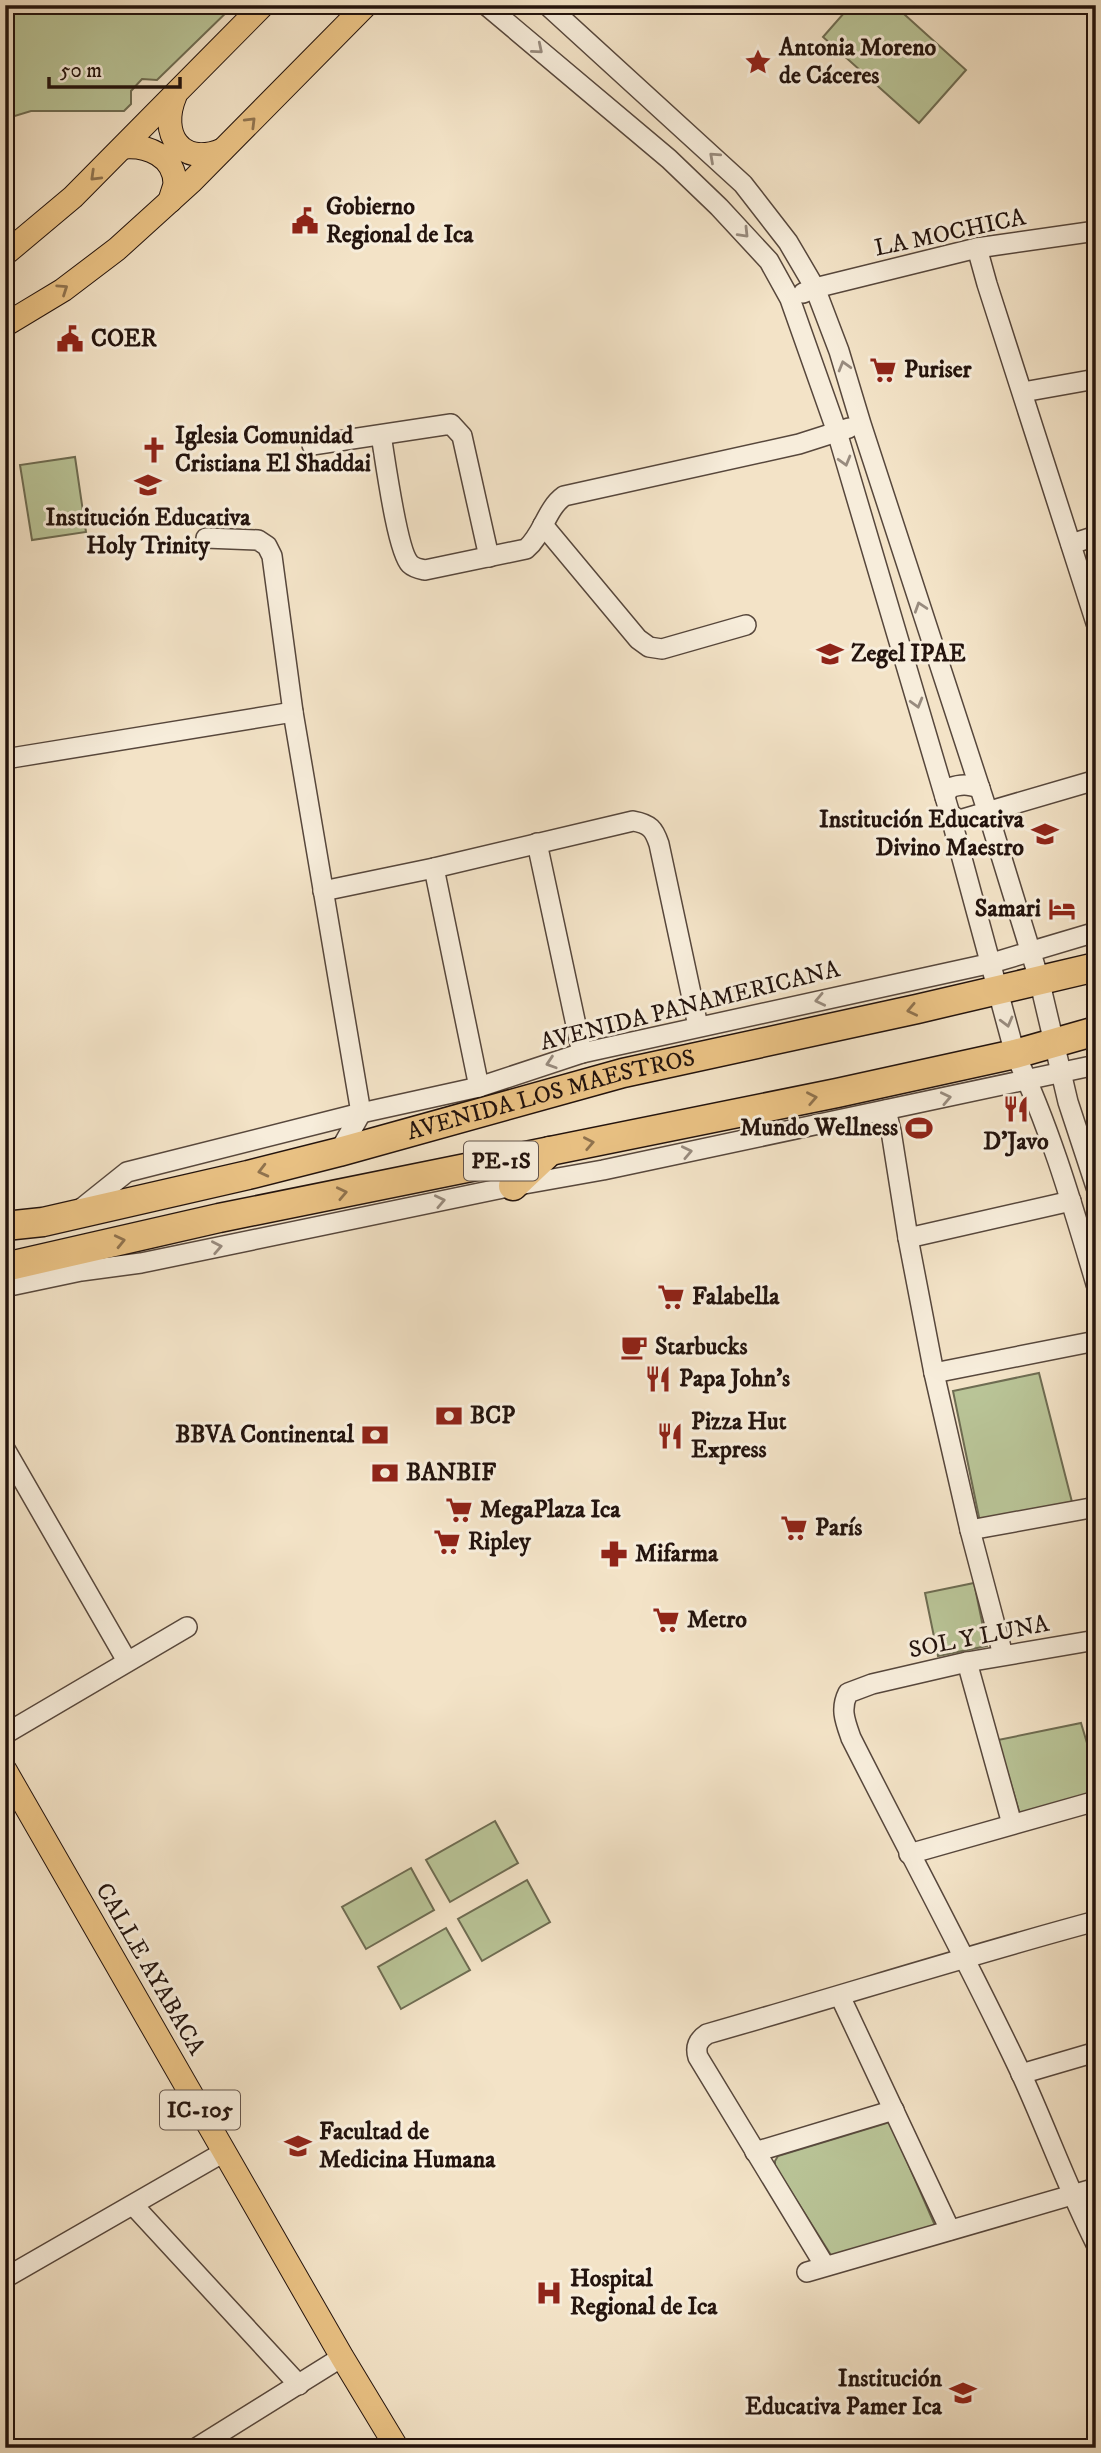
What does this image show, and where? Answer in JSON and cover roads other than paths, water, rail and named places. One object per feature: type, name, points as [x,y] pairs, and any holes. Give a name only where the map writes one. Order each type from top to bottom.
[{"type":"highway","name":"AVENIDA LOS MAESTROS","points":[[5,1226],[43,1222],[339,1152],[623,1073],[999,990],[1036,966],[1096,967]]},
{"type":"highway","name":"AVENIDA LOS MAESTROS","points":[[5,1266],[71,1262],[219,1218],[837,1093],[1015,1054],[1096,1031]]},
{"type":"highway","points":[[513,1186],[550,1151]]},
{"type":"highway","points":[[5,1209],[37,1217],[72,1215]]},
{"type":"main road","points":[[5,254],[73,197],[263,5]]},
{"type":"main road","points":[[5,325],[94,269],[170,201],[366,5]]},
{"type":"main road","points":[[175,96],[168,120],[170,133],[176,143],[198,154],[210,155],[222,150]]},
{"type":"main road","points":[[124,147],[152,149],[163,158],[172,171],[175,184],[170,201]]},
{"type":"main road","name":"CALLE AYABACA","points":[[5,1770],[397,2448]]},
{"type":"street","points":[[486,5],[669,159],[769,261],[790,299],[837,432],[992,963],[1015,1054],[1028,1081],[1071,1201],[1096,1284]]},
{"type":"street","points":[[547,5],[743,184],[789,242],[815,288],[839,351],[860,424],[1036,966],[1069,1102],[1096,1188]]},
{"type":"street","points":[[719,208],[743,184]]},
{"type":"street","name":"LA MOCHICA","points":[[790,299],[815,288],[977,248],[1096,231]]},
{"type":"street","points":[[977,248],[986,284],[1096,624]]},
{"type":"street","points":[[1023,392],[1096,380]]},
{"type":"street","points":[[312,445],[451,424],[463,436],[489,557]]},
{"type":"street","points":[[381,435],[401,543],[408,562],[425,570],[526,549],[533,544],[555,504],[564,496],[799,444],[860,424]]},
{"type":"street","points":[[543,525],[638,639],[649,647],[662,649],[746,625]]},
{"type":"street","points":[[1071,544],[1096,536]]},
{"type":"street","points":[[206,537],[258,540],[267,546],[272,556],[293,712],[361,1113],[339,1152]]},
{"type":"street","points":[[5,759],[293,712]]},
{"type":"street","points":[[979,788],[965,783],[949,788],[947,806],[959,820],[1096,780]]},
{"type":"street","points":[[323,891],[633,821],[646,824],[654,830],[698,1026]]},
{"type":"street","points":[[537,843],[582,1053]]},
{"type":"street","points":[[434,868],[478,1087]]},
{"type":"street","name":"AVENIDA PANAMERICANA","points":[[72,1215],[127,1172],[361,1113],[478,1087],[582,1053],[698,1026],[992,963],[1036,966],[1096,932]]},
{"type":"street","points":[[5,1287],[71,1262],[141,1263],[603,1170],[1096,1065]]},
{"type":"street","points":[[886,1110],[934,1373],[970,1530],[1003,1655]]},
{"type":"street","points":[[908,1238],[1071,1201]]},
{"type":"street","points":[[934,1373],[1096,1341]]},
{"type":"street","points":[[5,1449],[127,1661]]},
{"type":"street","points":[[970,1530],[1096,1507]]},
{"type":"street","points":[[5,1734],[187,1627]]},
{"type":"street","name":"SOL Y LUNA","points":[[909,1854],[851,1738],[844,1718],[843,1704],[848,1693],[872,1684],[967,1662],[1096,1640]]},
{"type":"street","points":[[967,1662],[1012,1824]]},
{"type":"street","points":[[1096,1801],[909,1854],[965,1956],[1021,2074],[1072,2196],[1096,2244]]},
{"type":"street","points":[[1096,1921],[965,1956],[708,2034],[697,2046],[698,2057],[755,2152],[816,2269],[1096,2189]]},
{"type":"street","points":[[840,1996],[950,2230]]},
{"type":"street","points":[[1021,2074],[1096,2052]]},
{"type":"street","points":[[755,2152],[894,2110]]},
{"type":"street","points":[[5,2278],[224,2152]]},
{"type":"street","points":[[134,2206],[299,2385]]},
{"type":"street","points":[[196,2448],[342,2357]]},
{"type":"place","name":"Antonia Moreno de Cáceres","points":[[758,62]]},
{"type":"place","name":"Gobierno Regional de Ica","points":[[305,221]]},
{"type":"place","name":"COER","points":[[70,339]]},
{"type":"place","name":"Puriser","points":[[883,370]]},
{"type":"place","name":"Iglesia Comunidad Cristiana El Shaddai","points":[[154,450]]},
{"type":"place","name":"Institución Educativa Holy Trinity","points":[[148,485]]},
{"type":"place","name":"Zegel IPAE","points":[[830,654]]},
{"type":"place","name":"Institución Educativa Divino Maestro","points":[[1045,834]]},
{"type":"place","name":"Samari","points":[[1062,909]]},
{"type":"place","name":"D'Javo","points":[[1016,1109]]},
{"type":"place","name":"Mundo Wellness","points":[[919,1128]]},
{"type":"place","name":"Falabella","points":[[671,1297]]},
{"type":"place","name":"Starbucks","points":[[634,1347]]},
{"type":"place","name":"Papa John's","points":[[658,1379]]},
{"type":"place","name":"BCP","points":[[449,1416]]},
{"type":"place","name":"BBVA Continental","points":[[375,1435]]},
{"type":"place","name":"Pizza Hut Express","points":[[670,1436]]},
{"type":"place","name":"BANBIF","points":[[385,1473]]},
{"type":"place","name":"MegaPlaza Ica","points":[[459,1510]]},
{"type":"place","name":"París","points":[[794,1528]]},
{"type":"place","name":"Ripley","points":[[447,1542]]},
{"type":"place","name":"Mifarma","points":[[614,1554]]},
{"type":"place","name":"Metro","points":[[666,1620]]},
{"type":"place","name":"Facultad de Medicina Humana","points":[[298,2146]]},
{"type":"place","name":"Hospital Regional de Ica","points":[[549,2293]]},
{"type":"place","name":"Institución Educativa Pamer Ica","points":[[963,2393]]}]
